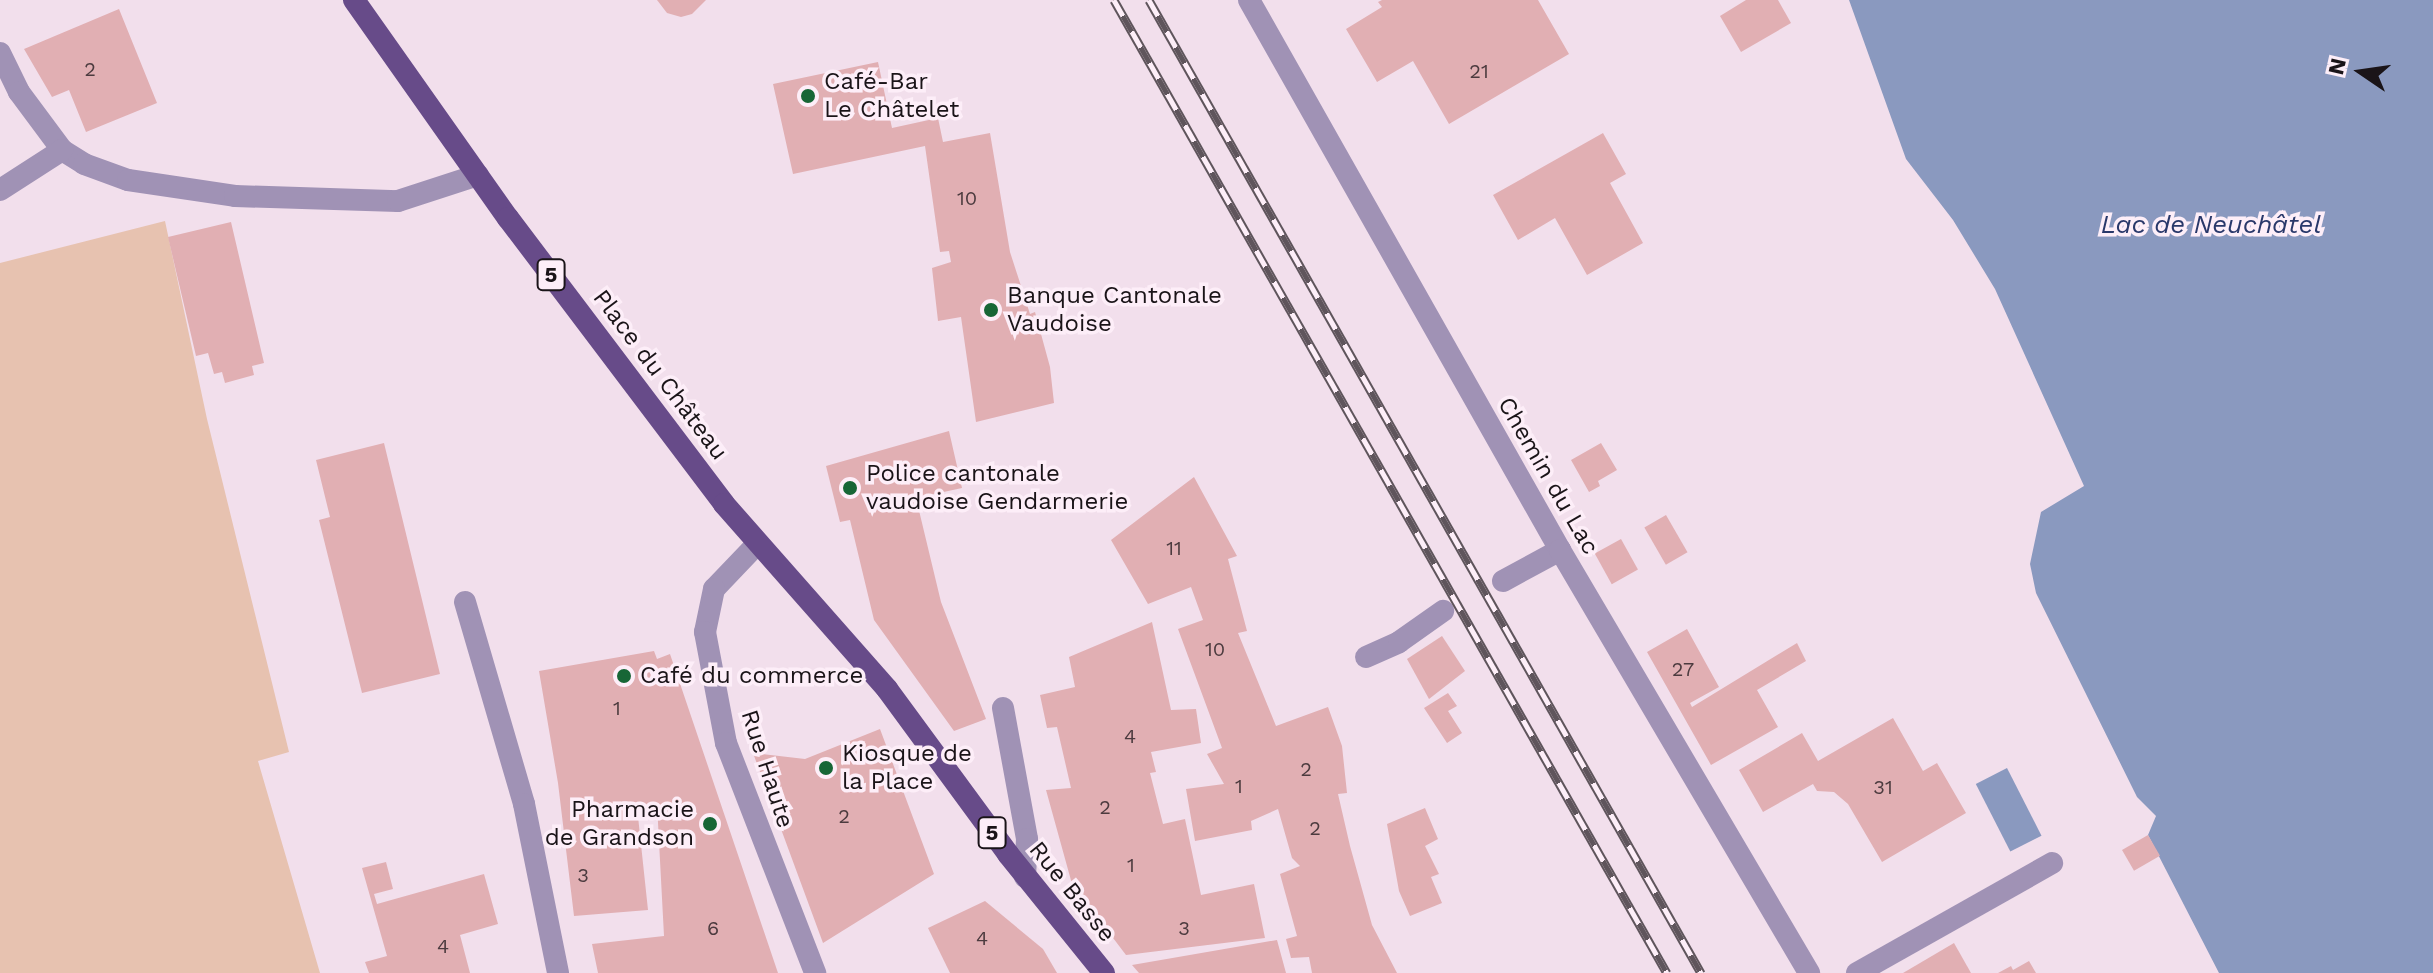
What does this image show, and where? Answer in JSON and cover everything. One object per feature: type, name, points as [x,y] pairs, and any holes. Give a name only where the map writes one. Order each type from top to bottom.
[{"type":"main road","name":"Place du Château","points":[[354,0],[478,175],[757,544],[887,689]]},
{"type":"main road","name":"Rue Basse","points":[[887,689],[1025,877],[1104,973]]},
{"type":"street","name":"Chemin du Lac","points":[[1249,0],[1560,550],[1809,973]]},
{"type":"street","points":[[0,53],[19,92],[62,150],[84,164],[128,180],[235,196],[398,201],[478,175]]},
{"type":"street","points":[[0,190],[62,150]]},
{"type":"street","name":"Rue Haute","points":[[757,544],[714,589],[705,632],[726,743],[815,973]]},
{"type":"street","points":[[1503,581],[1560,550]]},
{"type":"street","points":[[465,602],[524,804],[558,973]]},
{"type":"street","points":[[1366,657],[1399,642],[1443,611]]},
{"type":"street","points":[[1003,708],[1027,839],[1025,877]]},
{"type":"street","points":[[1857,973],[2052,863]]},
{"type":"shaded area","points":[[165,221],[207,419],[289,752],[258,761],[320,973],[0,973],[0,263]]},
{"type":"water","name":"Lac de Neuchâtel","points":[[1849,0],[2433,0],[2433,973],[2219,973],[2148,835],[2156,816],[2137,797],[2036,593],[2030,564],[2041,512],[2084,486],[1995,289],[1953,220],[1906,159]]},
{"type":"water","points":[[2007,768],[2042,836],[2010,852],[1976,784]]},
{"type":"building","points":[[657,0],[706,0],[692,14],[681,17],[667,13]]},
{"type":"building","points":[[1538,0],[1569,54],[1449,124],[1413,61],[1377,82],[1346,29],[1382,7],[1378,2]]},
{"type":"building","points":[[1746,0],[1778,0],[1791,23],[1741,52],[1720,16]]},
{"type":"building","points":[[119,9],[157,103],[86,132],[69,90],[52,97],[24,49]]},
{"type":"building","points":[[878,62],[892,128],[938,118],[943,142],[990,133],[1010,252],[1030,314],[1035,312],[1050,367],[1054,403],[976,422],[961,317],[938,321],[932,268],[951,262],[949,251],[940,252],[925,146],[793,174],[773,84]]},
{"type":"building","points":[[1603,133],[1626,174],[1610,183],[1643,243],[1587,275],[1555,218],[1518,240],[1493,195]]},
{"type":"building","points":[[231,222],[264,363],[252,366],[254,375],[225,383],[222,372],[214,374],[208,353],[196,356],[168,237]]},
{"type":"building","points":[[949,431],[962,488],[916,498],[941,602],[986,719],[954,731],[874,620],[850,520],[840,522],[826,466]]},
{"type":"building","points":[[384,443],[440,674],[362,693],[319,520],[330,517],[316,460]]},
{"type":"building","points":[[1601,443],[1617,470],[1598,481],[1600,486],[1589,492],[1571,460]]},
{"type":"building","points":[[1194,477],[1237,556],[1228,559],[1247,631],[1238,633],[1276,726],[1328,707],[1342,746],[1347,793],[1338,794],[1350,846],[1372,925],[1397,973],[1312,973],[1309,957],[1291,958],[1286,939],[1297,936],[1280,874],[1300,866],[1292,858],[1278,809],[1251,821],[1252,830],[1195,841],[1186,789],[1224,784],[1207,754],[1222,748],[1178,629],[1203,620],[1191,587],[1148,604],[1111,540]]},
{"type":"building","points":[[1666,515],[1688,552],[1666,565],[1644,528]]},
{"type":"building","points":[[1621,539],[1638,570],[1612,584],[1595,554]]},
{"type":"building","points":[[1152,622],[1171,710],[1196,709],[1201,743],[1151,752],[1156,772],[1150,773],[1163,824],[1185,819],[1201,895],[1254,884],[1265,938],[1126,955],[1072,884],[1046,790],[1071,788],[1057,727],[1047,728],[1040,695],[1075,687],[1069,657]]},
{"type":"building","points":[[1687,629],[1719,687],[1690,703],[1692,707],[1797,643],[1806,661],[1757,690],[1778,727],[1711,765],[1647,652]]},
{"type":"building","points":[[1442,636],[1465,671],[1429,699],[1407,659]]},
{"type":"building","points":[[654,651],[657,659],[670,654],[778,973],[598,973],[592,944],[664,936],[657,804],[637,807],[648,910],[574,916],[558,783],[539,671]]},
{"type":"building","points":[[1448,693],[1457,706],[1448,711],[1462,733],[1447,743],[1424,708]]},
{"type":"building","points":[[1893,718],[1923,771],[1937,763],[1966,813],[1882,862],[1848,804],[1834,792],[1817,791],[1813,784],[1763,812],[1739,770],[1802,733],[1818,761]]},
{"type":"building","points":[[880,729],[934,874],[823,943],[753,753],[805,759]]},
{"type":"building","points":[[1425,808],[1438,839],[1425,846],[1439,874],[1431,877],[1442,903],[1410,916],[1399,891],[1387,824]]},
{"type":"building","points":[[2148,835],[2160,856],[2134,871],[2122,850]]},
{"type":"building","points":[[386,862],[393,889],[374,894],[377,904],[484,874],[498,924],[460,935],[470,973],[369,973],[365,962],[387,956],[362,868]]},
{"type":"building","points":[[985,901],[1043,949],[1057,973],[950,973],[928,928]]},
{"type":"building","points":[[1277,940],[1286,973],[1139,973],[1132,965]]},
{"type":"building","points":[[1954,943],[1971,973],[1903,973]]},
{"type":"building","points":[[2029,961],[2036,973],[1998,973],[2011,966],[2013,970]]},
{"type":"railway","points":[[1114,0],[1667,973]]},
{"type":"railway","points":[[1149,0],[1701,973]]},
{"type":"place","name":"Café-Bar Le Châtelet","points":[[808,96]]},
{"type":"place","name":"Banque Cantonale Vaudoise","points":[[991,310]]},
{"type":"place","name":"Police cantonale vaudoise Gendarmerie","points":[[850,488]]},
{"type":"place","name":"Café du commerce","points":[[624,676]]},
{"type":"place","name":"Kiosque de la Place","points":[[826,768]]},
{"type":"place","name":"Pharmacie de Grandson","points":[[710,824]]}]
